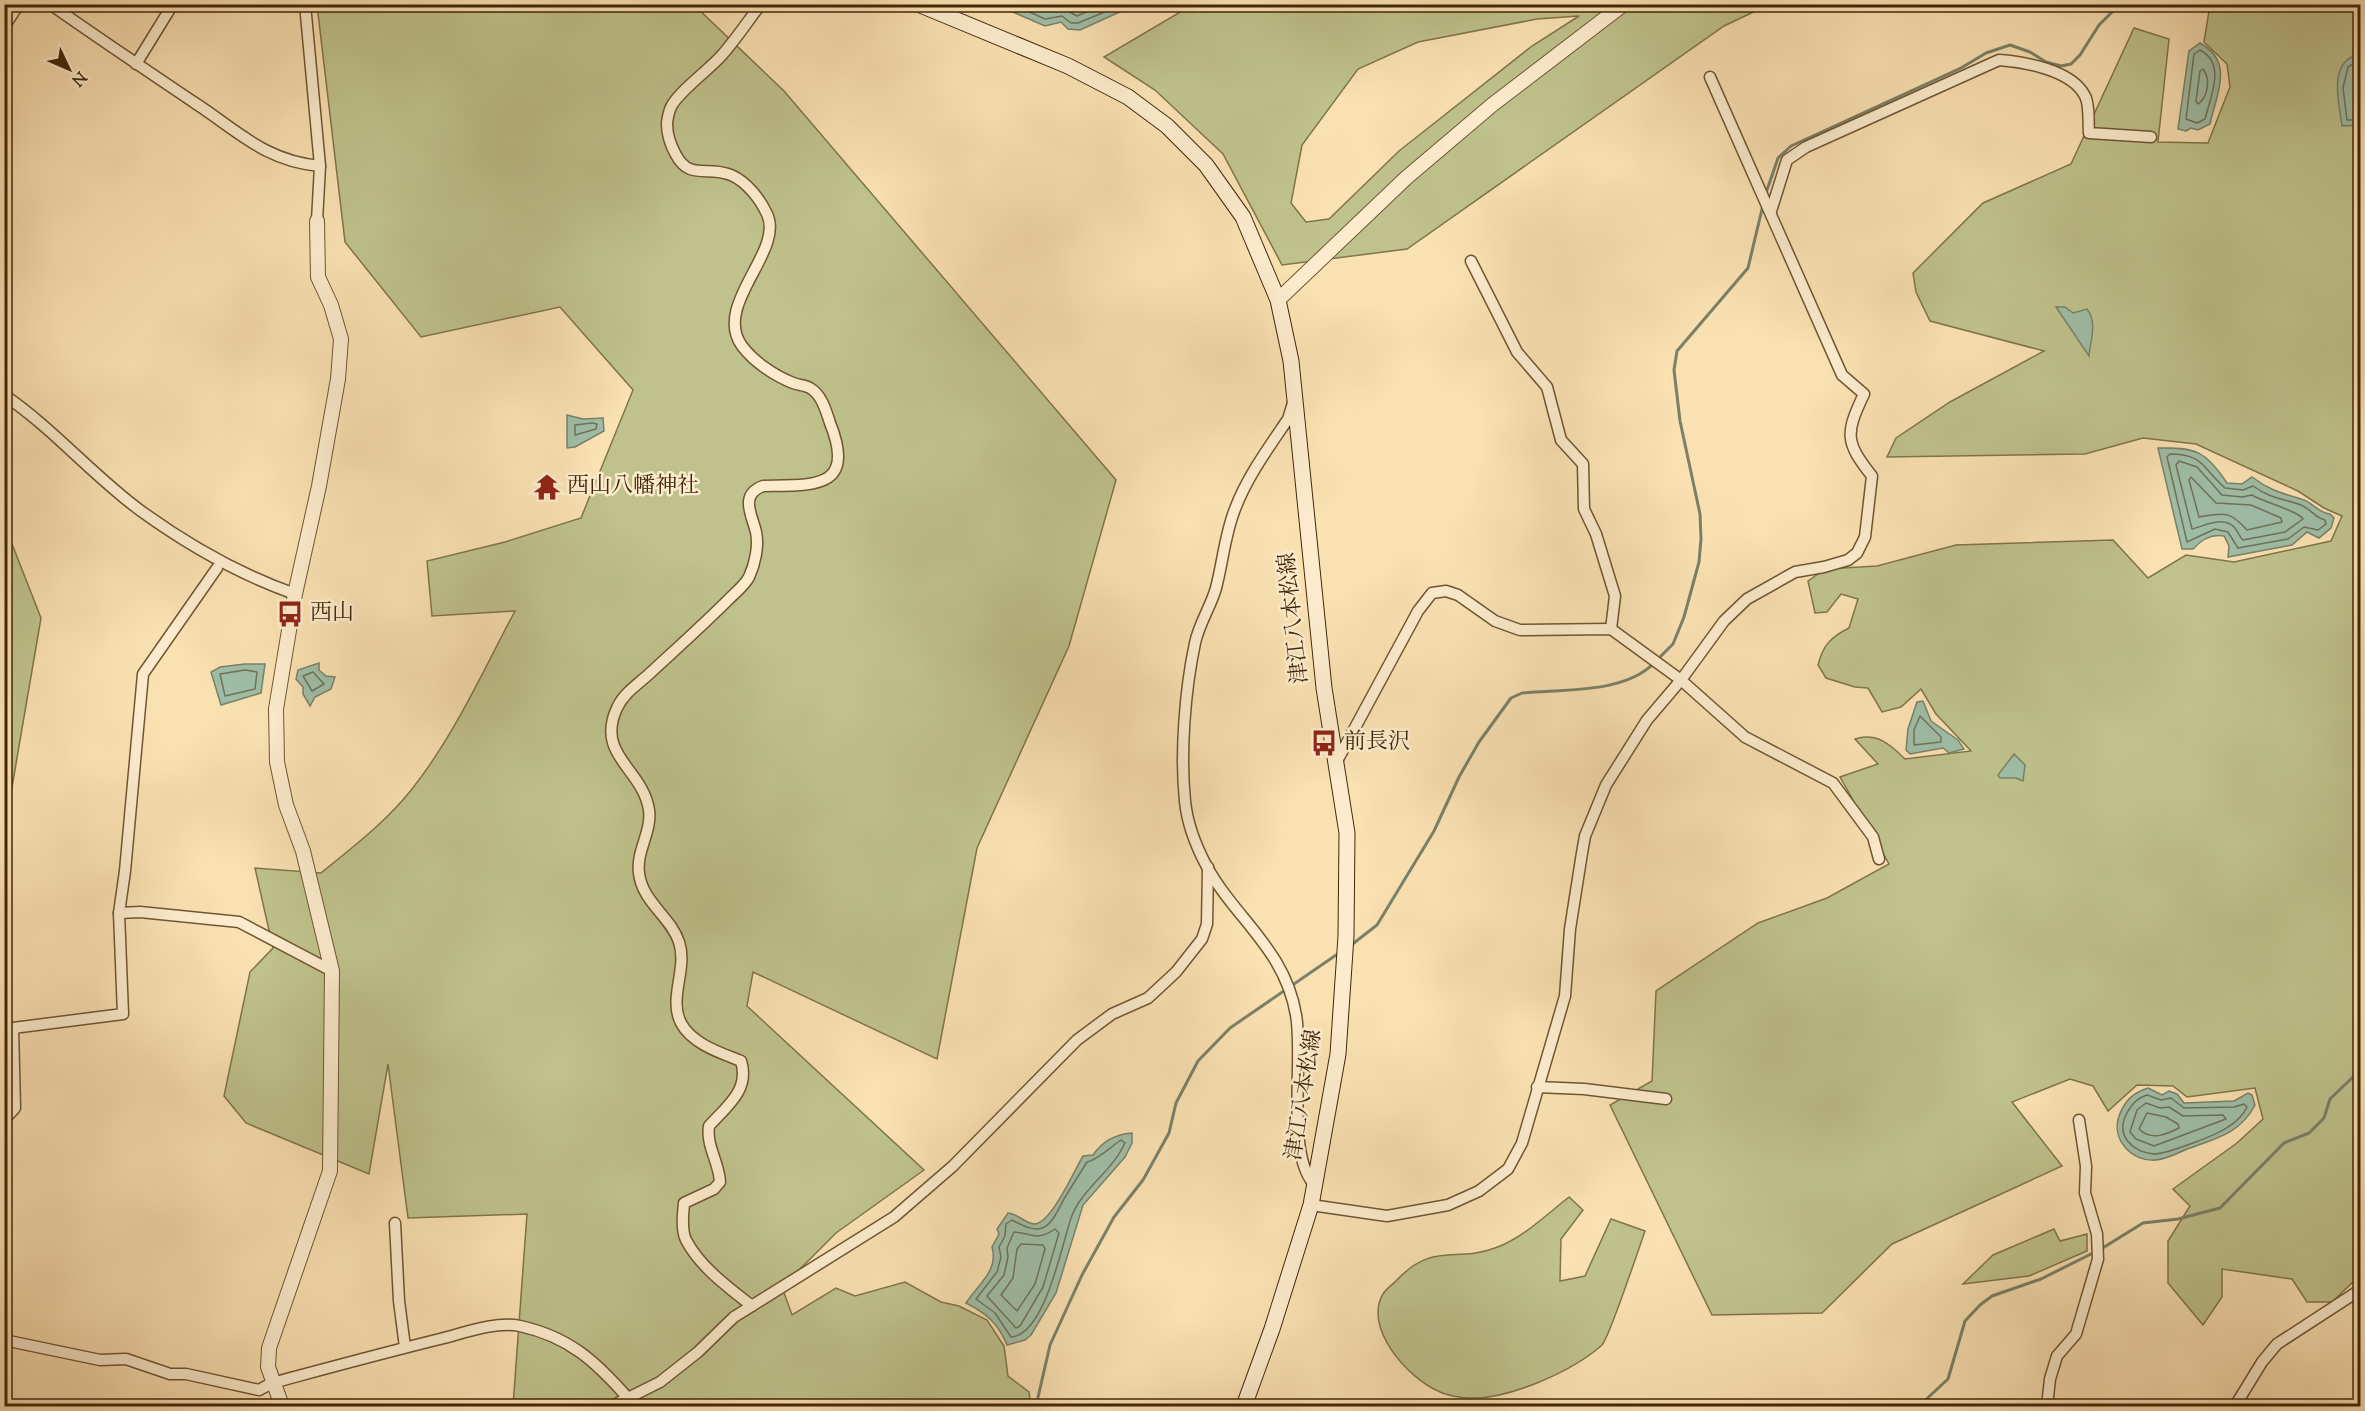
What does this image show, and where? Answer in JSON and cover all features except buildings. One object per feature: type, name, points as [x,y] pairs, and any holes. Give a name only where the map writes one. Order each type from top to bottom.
[{"type":"main road","name":"津江八本松線","points":[[918,4],[1068,66],[1128,98],[1167,126],[1206,165],[1243,217],[1278,300],[1292,361],[1324,688],[1347,833],[1346,936],[1338,1054],[1313,1183],[1311,1205],[1272,1329],[1244,1407]]},
{"type":"street","points":[[4,27],[19,4]]},
{"type":"street","points":[[50,4],[215,116],[254,146],[298,164],[320,166]]},
{"type":"street","points":[[136,64],[173,4]]},
{"type":"street","points":[[282,1407],[268,1368],[269,1348],[330,1171],[332,971],[303,851],[286,805],[277,762],[276,709],[295,594],[323,465],[338,379],[341,339],[331,305],[318,277],[317,220],[320,166],[305,4]]},
{"type":"street","points":[[752,1306],[722,1283],[702,1261],[686,1239],[683,1224],[684,1203],[714,1189],[720,1182],[719,1170],[709,1144],[709,1126],[742,1090],[745,1074],[741,1061],[708,1047],[685,1030],[680,1020],[677,996],[682,951],[679,940],[648,898],[639,876],[638,860],[647,830],[649,811],[640,787],[610,741],[612,723],[624,696],[683,644],[748,579],[756,553],[756,534],[748,510],[749,498],[763,486],[809,486],[824,481],[835,471],[839,460],[839,444],[818,395],[811,388],[770,372],[741,346],[735,330],[737,310],[769,237],[768,216],[753,193],[742,182],[718,171],[695,171],[684,167],[670,144],[667,124],[672,106],[722,55],[760,4]]},
{"type":"street","points":[[1278,300],[1406,178],[1492,105],[1624,4]]},
{"type":"street","points":[[1771,211],[1787,160],[1806,147],[1999,60],[2026,63],[2066,76],[2086,97],[2090,133],[2151,137]]},
{"type":"street","points":[[1311,1205],[1387,1216],[1448,1205],[1495,1182],[1515,1159],[1565,996],[1570,929],[1588,828],[1606,785],[1622,756],[1724,621],[1747,599],[1796,572],[1848,560],[1857,553],[1865,537],[1872,476],[1852,451],[1850,424],[1864,394],[1842,375],[1710,77]]},
{"type":"street","points":[[1471,261],[1517,352],[1546,387],[1561,440],[1583,464],[1584,509],[1596,534],[1615,597],[1611,629]]},
{"type":"street","points":[[4,395],[30,413],[141,511],[207,554],[266,584],[295,594]]},
{"type":"street","points":[[1295,399],[1288,419],[1235,507],[1225,538],[1212,600],[1196,640],[1189,682],[1184,759],[1185,801],[1198,848],[1208,867],[1273,953],[1285,976],[1296,1014],[1298,1035],[1299,1151],[1306,1175],[1313,1183]]},
{"type":"street","points":[[4,1120],[15,1108],[13,1028],[123,1014],[119,913],[143,674],[218,568]]},
{"type":"street","points":[[1337,761],[1418,611],[1432,593],[1446,591],[1458,595],[1496,621],[1520,630],[1611,629],[1681,680],[1745,738],[1833,783],[1873,837],[1879,859]]},
{"type":"street","points":[[612,1407],[675,1372],[734,1317],[894,1217],[923,1194],[1077,1040],[1112,1014],[1148,998],[1176,972],[1202,939],[1207,924],[1208,867]]},
{"type":"street","points":[[119,913],[140,912],[239,922],[332,971]]},
{"type":"street","points":[[1537,1087],[1584,1089],[1666,1099]]},
{"type":"street","points":[[2047,1407],[2050,1379],[2057,1356],[2076,1334],[2098,1258],[2097,1234],[2085,1193],[2086,1166],[2079,1120]]},
{"type":"street","points":[[395,1223],[399,1301],[405,1347]]},
{"type":"street","points":[[2235,1407],[2262,1362],[2277,1344],[2361,1290]]},
{"type":"street","points":[[4,1340],[100,1360],[126,1359],[170,1374],[186,1374],[259,1390],[272,1383],[405,1347],[473,1331],[507,1325],[520,1326],[580,1350],[595,1361],[628,1398]]},
{"type":"green space","points":[[317,5],[694,5],[784,91],[1116,480],[1069,646],[977,848],[937,1059],[753,972],[747,1006],[924,1170],[836,1233],[782,1287],[792,1315],[836,1288],[855,1296],[905,1282],[941,1302],[959,1306],[987,1320],[1004,1346],[1008,1376],[1029,1392],[1031,1406],[513,1406],[527,1214],[408,1218],[388,1064],[369,1174],[246,1123],[224,1096],[250,972],[273,948],[255,868],[321,873],[369,834],[412,789],[427,769],[467,703],[515,611],[432,616],[427,561],[505,542],[581,518],[633,390],[560,307],[421,337],[345,242]]},
{"type":"green space","points":[[1192,5],[1768,5],[1724,26],[1407,249],[1282,265],[1223,154],[1155,90],[1104,57]],"holes":[[[1579,16],[1532,46],[1399,151],[1329,219],[1306,222],[1291,203],[1302,145],[1358,69],[1418,42],[1537,19]]]},
{"type":"green space","points":[[2210,5],[2360,5],[2360,53],[2353,55],[2360,125],[2360,1270],[2355,1280],[2332,1302],[2307,1302],[2292,1279],[2222,1269],[2222,1297],[2203,1325],[2168,1283],[2168,1241],[2190,1206],[2173,1189],[2237,1143],[2263,1119],[2255,1088],[2187,1097],[2173,1086],[2137,1085],[2108,1111],[2093,1086],[2070,1079],[2012,1102],[2062,1166],[1892,1244],[1822,1313],[1712,1315],[1610,1105],[1652,1081],[1656,991],[1758,923],[1827,898],[1889,864],[1840,777],[1878,764],[1855,739],[1870,737],[1883,741],[1905,759],[1971,751],[1936,714],[1921,689],[1901,707],[1882,712],[1868,688],[1855,687],[1826,678],[1818,665],[1822,652],[1833,638],[1849,628],[1858,599],[1841,594],[1827,612],[1815,613],[1808,581],[1825,569],[1877,566],[1956,545],[2113,540],[2148,578],[2186,555],[2234,562],[2331,541],[2342,516],[2324,508],[2298,491],[2196,444],[2143,438],[2085,454],[1887,457],[1896,438],[1950,402],[2044,351],[1930,321],[1916,292],[1913,273],[1983,203],[2071,164],[2134,28],[2169,39],[2158,142],[2208,143],[2230,87],[2227,64],[2204,42]]},
{"type":"green space","points":[[4,526],[41,618],[5,828]]},
{"type":"green space","points":[[1569,1197],[1583,1210],[1561,1239],[1560,1281],[1585,1276],[1611,1219],[1645,1231],[1602,1345],[1574,1365],[1539,1382],[1521,1389],[1485,1397],[1465,1398],[1445,1394],[1426,1384],[1402,1364],[1384,1336],[1379,1322],[1378,1307],[1386,1290],[1421,1261],[1444,1255],[1481,1252],[1505,1244],[1534,1226]]},
{"type":"green space","points":[[2054,1229],[2060,1241],[2087,1234],[2087,1251],[2029,1276],[1963,1284],[1993,1255]]},
{"type":"water","points":[[997,5],[1135,5],[1080,30],[1068,29],[1061,22],[1045,26]]},
{"type":"water","points":[[2200,43],[2211,51],[2217,60],[2220,69],[2219,91],[2210,124],[2198,130],[2191,128],[2186,131],[2178,129],[2189,51]]},
{"type":"water","points":[[2360,54],[2360,125],[2342,126],[2338,95],[2339,74],[2343,65],[2350,58]]},
{"type":"water","points":[[2056,307],[2065,307],[2073,313],[2087,309],[2093,326],[2089,356]]},
{"type":"water","points":[[567,415],[583,419],[603,418],[604,431],[575,447],[567,448]]},
{"type":"water","points":[[2158,448],[2191,450],[2198,453],[2213,464],[2227,483],[2242,484],[2252,477],[2275,491],[2305,500],[2334,518],[2331,528],[2319,538],[2307,532],[2292,545],[2228,557],[2229,546],[2224,536],[2207,538],[2193,549],[2182,549]]},
{"type":"water","points":[[319,663],[319,670],[326,676],[335,677],[331,689],[315,697],[310,706],[303,694],[303,687],[296,679],[298,670]]},
{"type":"water","points":[[265,664],[261,693],[221,705],[211,672],[220,667]]},
{"type":"water","points":[[1923,701],[1931,721],[1958,740],[1964,749],[1949,753],[1943,748],[1910,754],[1906,750],[1908,729],[1917,702]]},
{"type":"water","points":[[2014,754],[2025,765],[2023,781],[2016,778],[2000,778],[1998,775]]},
{"type":"water","points":[[2148,1088],[2162,1095],[2169,1091],[2177,1094],[2184,1103],[2234,1101],[2248,1093],[2252,1095],[2255,1105],[2235,1129],[2226,1134],[2168,1157],[2147,1160],[2131,1153],[2125,1147],[2117,1125],[2127,1101],[2138,1092]]},
{"type":"water","points":[[1132,1133],[1132,1143],[1125,1157],[1083,1205],[1056,1293],[1031,1335],[1025,1340],[1007,1345],[991,1320],[966,1303],[986,1277],[993,1263],[992,1247],[999,1234],[997,1229],[1008,1213],[1034,1224],[1041,1222],[1055,1206],[1083,1156],[1093,1155],[1101,1146],[1115,1137]]},
{"type":"waterway","points":[[1766,193],[1778,158],[1791,146],[1961,68],[1986,53],[2010,45],[2030,52],[2046,62],[2061,66],[2071,64],[2080,55],[2099,25],[2119,5],[2138,4]]},
{"type":"waterway","points":[[2199,4],[2247,7],[2262,4]]},
{"type":"waterway","points":[[1658,659],[1673,644],[1684,617],[1699,562],[1701,539],[1700,514],[1680,421],[1674,370],[1677,351],[1748,268],[1763,205]]},
{"type":"waterway","points":[[1350,946],[1377,925],[1434,831],[1459,777],[1479,742],[1511,698],[1522,693],[1610,685],[1641,673],[1654,663]]},
{"type":"waterway","points":[[1036,1406],[1050,1345],[1082,1275],[1114,1217],[1143,1180],[1169,1133],[1176,1103],[1198,1061],[1230,1028],[1339,953]]},
{"type":"waterway","points":[[2101,1249],[2143,1223],[2178,1219],[2220,1208],[2284,1143],[2309,1133],[2324,1118],[2330,1099],[2360,1073]]},
{"type":"waterway","points":[[1919,1406],[1948,1379],[1965,1321],[1980,1305],[1992,1296],[2041,1279],[2095,1252]]},
{"type":"place","name":"西山八幡神社","points":[[547,487]]},
{"type":"place","name":"西山","points":[[290,614]]},
{"type":"place","name":"前長沢","points":[[1324,743]]}]
